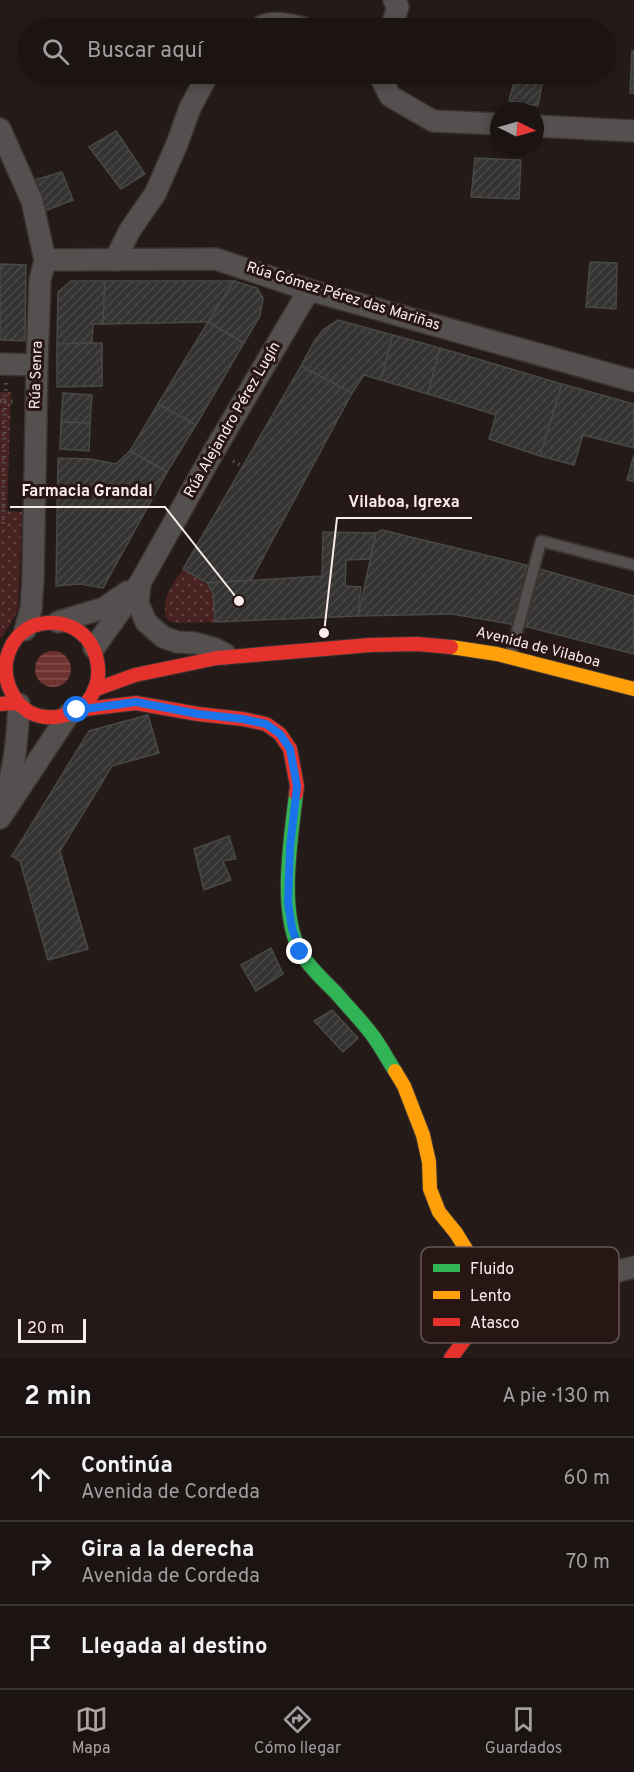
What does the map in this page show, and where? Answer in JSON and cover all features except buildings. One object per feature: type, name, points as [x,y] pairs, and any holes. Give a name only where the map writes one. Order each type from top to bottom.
[{"type":"main road","points":[[94,690],[99,676],[99,662],[103,650],[73,626],[58,622],[35,624],[15,638],[2,663],[10,692],[9,704],[42,716],[56,717],[136,702],[266,724],[280,734],[290,749],[297,786],[290,848],[288,903],[292,928],[300,952],[315,973],[335,992],[374,1037],[404,1086],[423,1135],[429,1162],[430,1189],[439,1212],[465,1247]]},
{"type":"main road","name":"Avenida de Vilaboa","points":[[153,657],[224,657],[370,645],[417,644],[465,648],[510,657],[634,689]]},
{"type":"main road","name":"Avenida de Vilaboa","points":[[73,712],[87,701],[94,690],[135,675],[224,657]]},
{"type":"main road","points":[[451,1358],[462,1343]]},
{"type":"street","points":[[394,0],[398,7],[394,18]]},
{"type":"street","points":[[115,260],[130,230],[155,194],[190,108],[203,84]]},
{"type":"street","points":[[384,84],[390,96],[433,121],[490,124]]},
{"type":"street","points":[[544,126],[634,131]]},
{"type":"street","name":"Rúa Senra","points":[[0,129],[32,201],[45,260],[40,280],[32,609],[25,630]]},
{"type":"street","name":"Rúa Gómez Pérez das Mariñas","points":[[45,260],[216,259],[309,290],[634,381]]},
{"type":"street","name":"Rúa Alejandro Pérez Lugín","points":[[103,650],[214,451],[309,290]]},
{"type":"street","points":[[0,364],[37,365]]},
{"type":"street","points":[[140,582],[138,603],[146,622],[163,637],[177,642],[195,643],[213,648],[224,657]]},
{"type":"street","name":"Rúa Alejandro Pérez Lugín","points":[[58,622],[104,608],[140,582]]},
{"type":"street","points":[[2,804],[13,770],[17,747],[9,704]]},
{"type":"street","points":[[0,818],[73,712]]},
{"type":"street","points":[[0,770],[2,804]]},
{"type":"street","points":[[619,1271],[634,1267]]},
{"type":"lane","points":[[510,657],[540,541],[634,565]]},
{"type":"path","points":[[0,401],[5,401],[3,524]]},
{"type":"shaded area","points":[[0,392],[11,392],[7,511],[22,512],[18,610],[0,638]]},
{"type":"shaded area","points":[[183,569],[201,580],[210,589],[214,600],[215,622],[175,623],[167,620],[166,599]]},
{"type":"shaded area","points":[[53,651],[65,657],[71,669],[65,681],[53,687],[41,681],[35,669],[41,657]]},
{"type":"traffic: fast","points":[[296,794],[288,875],[288,897],[294,936],[301,953],[309,964],[369,1030],[395,1071]]},
{"type":"traffic: slow","points":[[451,647],[497,654],[634,689]]},
{"type":"traffic: slow","points":[[395,1071],[404,1086],[423,1135],[429,1162],[430,1189],[439,1212],[465,1247]]},
{"type":"traffic: jam","points":[[0,704],[18,704],[35,715],[46,717],[56,717],[77,710],[90,698],[97,681],[98,663],[92,646],[80,632],[63,624],[40,624],[18,636],[7,656],[5,671],[8,684],[19,704]]},
{"type":"traffic: jam","points":[[94,690],[135,675],[217,658],[370,645],[417,644],[451,647]]},
{"type":"traffic: jam","points":[[77,710],[136,703],[266,724],[280,734],[290,749],[297,786],[296,794]]},
{"type":"traffic: jam","points":[[451,1358],[462,1343]]},
{"type":"place","name":"Farmacia Grandal","points":[[239,601]]},
{"type":"place","name":"Vilaboa, Igrexa","points":[[324,633]]},
{"type":"route","points":[[77,710],[136,702],[266,724],[280,734],[290,749],[297,786],[290,848],[288,903],[292,928],[300,952]]}]
